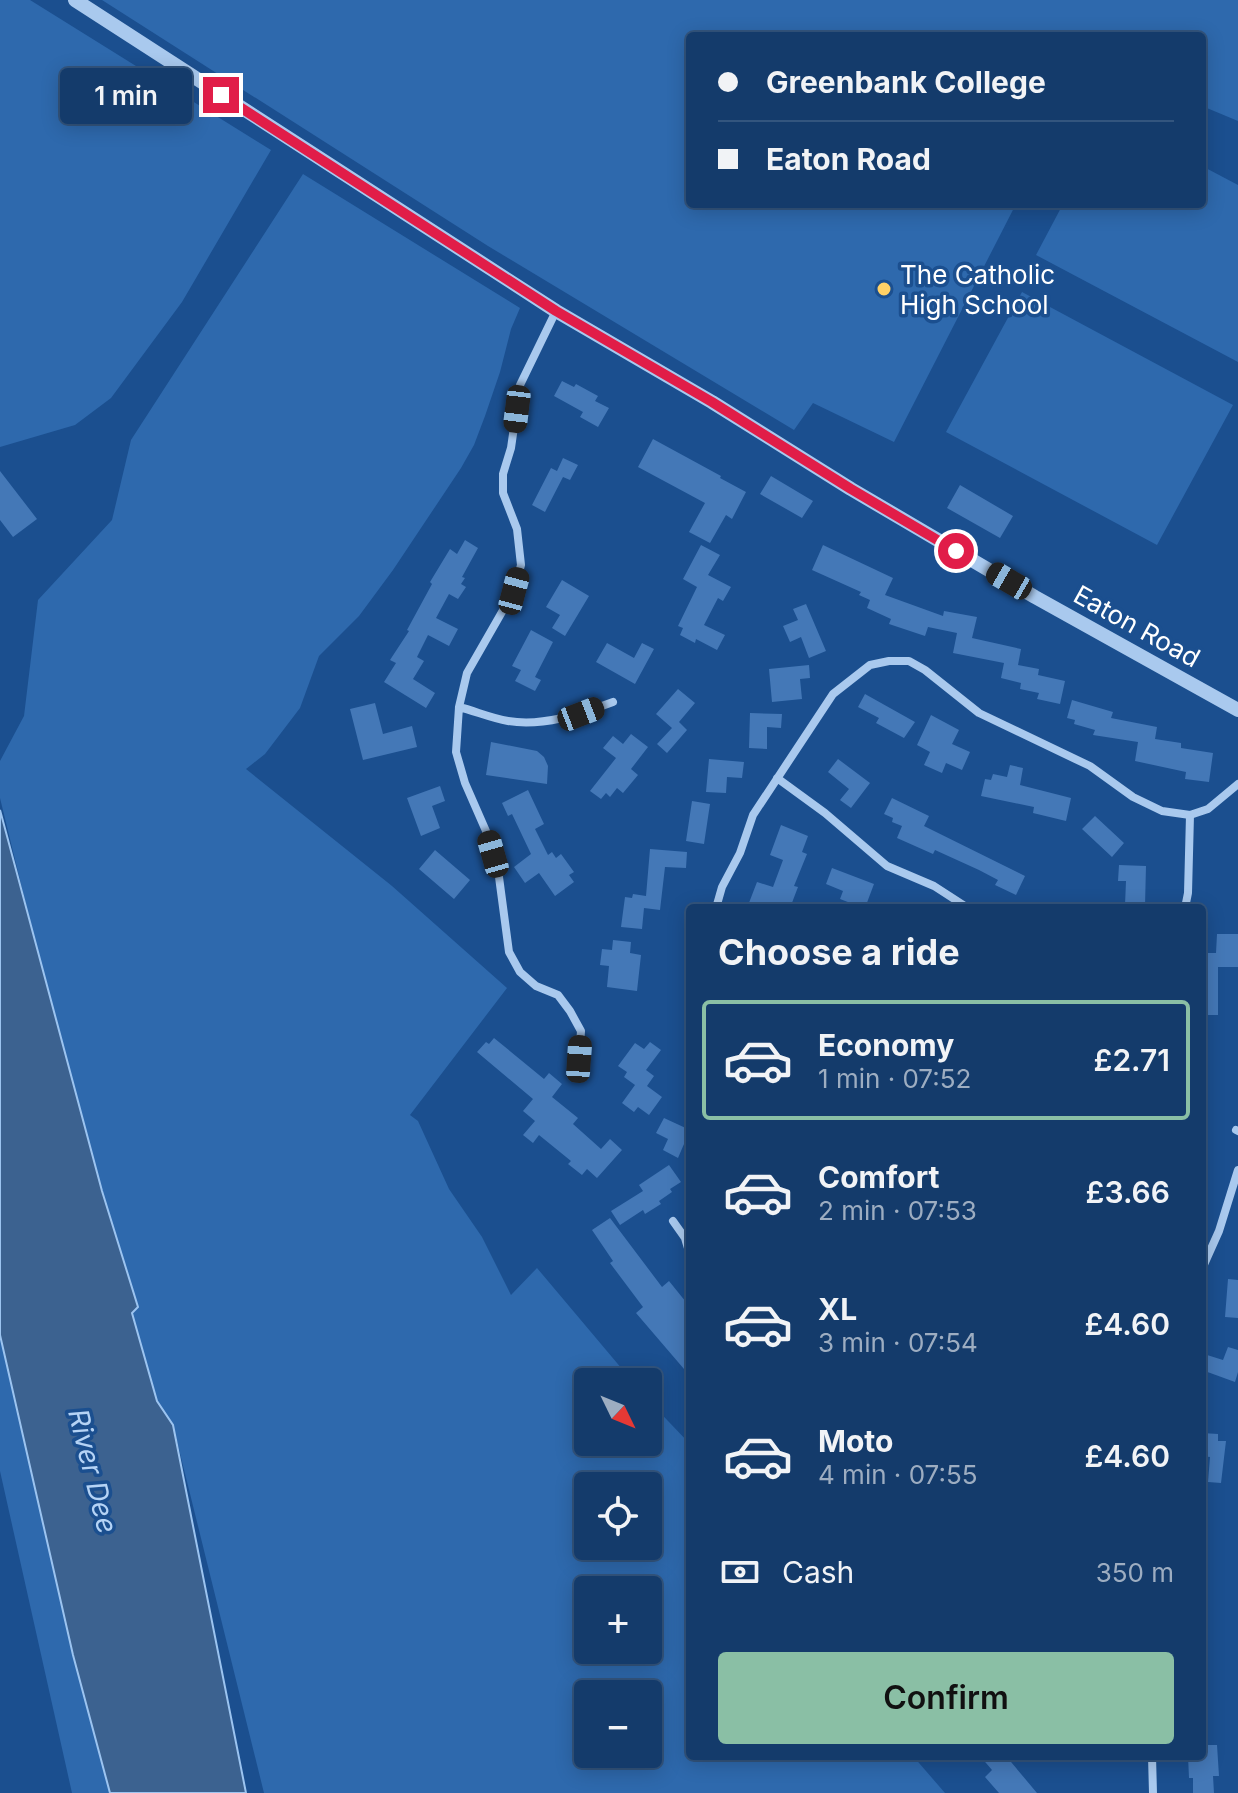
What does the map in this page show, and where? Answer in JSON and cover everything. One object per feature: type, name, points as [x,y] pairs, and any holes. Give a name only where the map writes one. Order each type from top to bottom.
[{"type":"street","name":"Eaton Road","points":[[75,0],[556,311],[1035,597],[1238,710]]},
{"type":"street","points":[[556,311],[520,385],[511,448],[503,474],[503,493],[517,529],[521,565],[514,591],[467,673],[459,707],[456,752],[465,783],[486,831],[499,877],[509,952],[520,972],[536,986],[558,995],[570,1011],[581,1031],[579,1059]]},
{"type":"street","points":[[717,904],[753,815],[833,694],[870,665],[909,661],[979,713],[1090,766],[1133,797],[1162,811],[1190,815],[1208,809],[1238,784]]},
{"type":"street","points":[[459,707],[506,721],[522,722],[581,714],[613,702]]},
{"type":"street","points":[[777,778],[825,813],[887,866],[934,886],[962,904]]},
{"type":"street","points":[[1186,904],[1190,815]]},
{"type":"street","points":[[1206,1260],[1219,1231],[1238,1170]]},
{"type":"street","points":[[673,1221],[686,1236]]},
{"type":"street","points":[[1152,1760],[1153,1793]]},
{"type":"shaded area","points":[[0,0],[30,0],[271,150],[182,302],[111,398],[75,425],[0,447]]},
{"type":"shaded area","points":[[102,0],[1238,0],[1238,121],[1206,108],[1206,32],[686,32],[686,208],[1014,208],[894,442],[813,403],[794,430],[488,246]]},
{"type":"shaded area","points":[[1206,168],[1238,185],[1238,362],[1036,255],[1061,208],[1206,208]]},
{"type":"shaded area","points":[[303,174],[520,308],[485,416],[461,468],[359,616],[319,656],[300,708],[265,754],[246,769],[392,886],[507,988],[410,1115],[418,1121],[449,1189],[482,1237],[511,1295],[537,1268],[621,1368],[574,1368],[574,1456],[662,1456],[662,1415],[686,1440],[686,1760],[916,1760],[945,1793],[264,1793],[173,1425],[157,1401],[131,1313],[138,1307],[102,1191],[47,991],[0,798],[0,761],[24,716],[38,600],[112,520],[131,440]]},
{"type":"shaded area","points":[[1022,292],[1233,405],[1157,545],[946,432]]},
{"type":"shaded area","points":[[0,1335],[73,1654],[110,1793],[72,1793],[0,1471]]},
{"type":"water","name":"River Dee","points":[[0,810],[102,1191],[138,1307],[132,1313],[157,1401],[173,1425],[246,1793],[110,1793],[73,1655],[0,1335]]},
{"type":"building","points":[[562,381],[574,387],[576,384],[598,396],[595,401],[609,408],[598,427],[580,417],[583,412],[554,396]]},
{"type":"building","points":[[653,439],[746,492],[732,519],[726,515],[710,543],[689,532],[705,503],[638,467]]},
{"type":"building","points":[[563,458],[578,465],[570,480],[563,477],[545,512],[532,505],[551,468],[557,471]]},
{"type":"building","points":[[0,471],[37,519],[13,537],[0,520]]},
{"type":"building","points":[[771,476],[813,501],[802,518],[760,494]]},
{"type":"building","points":[[960,485],[1013,516],[1000,538],[947,508]]},
{"type":"building","points":[[465,540],[478,548],[462,577],[465,578],[461,584],[466,587],[458,599],[449,594],[436,618],[458,629],[449,646],[428,635],[417,657],[424,661],[413,679],[435,693],[426,708],[384,682],[396,663],[390,660],[409,631],[432,584],[430,582],[450,549],[457,554]]},
{"type":"building","points":[[701,545],[720,555],[708,575],[731,587],[723,601],[718,598],[704,625],[725,635],[717,650],[680,635],[683,628],[678,626],[697,587],[683,579]]},
{"type":"building","points":[[823,545],[893,578],[885,595],[943,616],[944,611],[977,617],[972,638],[1021,649],[1018,665],[1039,669],[1038,675],[1065,681],[1060,704],[1037,699],[1039,693],[1020,689],[1021,683],[1001,678],[1004,663],[953,653],[957,633],[928,627],[925,636],[889,624],[891,619],[867,608],[870,600],[859,595],[861,592],[812,570]]},
{"type":"building","points":[[562,580],[589,596],[565,636],[552,628],[560,615],[546,607]]},
{"type":"building","points":[[806,604],[826,651],[809,658],[801,637],[790,642],[783,626],[798,620],[793,609]]},
{"type":"building","points":[[531,630],[553,642],[535,677],[541,680],[535,691],[515,681],[521,670],[512,666]]},
{"type":"building","points":[[607,643],[634,658],[642,643],[654,649],[635,684],[596,662]]},
{"type":"building","points":[[809,665],[810,678],[800,679],[802,699],[772,702],[769,669]]},
{"type":"building","points":[[678,689],[695,703],[679,722],[687,730],[667,753],[657,744],[672,728],[656,714]]},
{"type":"building","points":[[865,694],[915,722],[904,738],[876,723],[879,718],[858,707]]},
{"type":"building","points":[[1072,700],[1113,712],[1111,718],[1157,727],[1155,739],[1181,743],[1181,748],[1213,753],[1209,782],[1185,779],[1186,772],[1135,761],[1138,742],[1093,735],[1095,730],[1074,724],[1075,720],[1067,718]]},
{"type":"building","points":[[375,703],[383,734],[412,726],[417,747],[363,760],[350,709]]},
{"type":"building","points":[[750,713],[782,714],[781,728],[767,727],[767,749],[749,748]]},
{"type":"building","points":[[931,715],[959,730],[952,744],[970,752],[962,770],[946,763],[942,773],[924,765],[930,752],[917,745]]},
{"type":"building","points":[[631,734],[648,747],[631,769],[638,775],[623,793],[617,788],[610,797],[606,793],[601,799],[590,791],[616,758],[603,748],[613,736],[623,744]]},
{"type":"building","points":[[491,742],[537,751],[548,766],[547,784],[486,775]]},
{"type":"building","points":[[709,759],[744,762],[742,778],[727,777],[726,793],[706,792]]},
{"type":"building","points":[[838,759],[870,783],[851,808],[840,800],[849,789],[828,772]]},
{"type":"building","points":[[1010,765],[1023,768],[1020,785],[1071,798],[1066,821],[1033,813],[1034,807],[981,796],[985,779],[991,780],[993,774],[1007,777]]},
{"type":"building","points":[[440,786],[445,801],[432,806],[440,828],[421,836],[407,798]]},
{"type":"building","points":[[528,790],[544,824],[535,829],[548,855],[552,852],[556,858],[561,854],[574,872],[569,875],[574,882],[555,896],[539,873],[525,883],[514,867],[531,854],[512,814],[508,816],[502,803]]},
{"type":"building","points":[[892,798],[929,816],[924,826],[1025,876],[1016,895],[995,885],[998,880],[979,870],[935,850],[933,854],[897,838],[902,826],[884,814]]},
{"type":"building","points":[[692,801],[710,804],[704,844],[686,841]]},
{"type":"building","points":[[1095,816],[1124,843],[1112,857],[1082,829]]},
{"type":"building","points":[[781,825],[808,836],[802,852],[807,854],[794,886],[798,887],[792,904],[749,904],[757,882],[773,887],[783,860],[770,855]]},
{"type":"building","points":[[650,849],[687,852],[686,868],[665,867],[660,910],[644,908],[642,929],[621,927],[625,897],[632,898],[633,894],[646,896]]},
{"type":"building","points":[[435,850],[470,880],[454,899],[419,869]]},
{"type":"building","points":[[1119,865],[1146,866],[1145,904],[1125,904],[1126,881],[1118,881]]},
{"type":"building","points":[[832,868],[874,884],[866,904],[853,904],[840,899],[843,891],[826,884]]},
{"type":"building","points":[[1217,934],[1238,934],[1238,967],[1218,967],[1218,1015],[1206,1015],[1206,953],[1216,953]]},
{"type":"building","points":[[613,940],[631,942],[630,953],[641,955],[637,991],[607,987],[609,966],[600,965],[602,949],[612,950]]},
{"type":"building","points":[[494,1038],[544,1079],[549,1073],[562,1084],[552,1097],[578,1118],[573,1124],[601,1149],[610,1139],[622,1150],[597,1178],[587,1169],[582,1175],[568,1164],[571,1161],[539,1135],[533,1143],[523,1135],[535,1121],[523,1111],[533,1099],[477,1052]]},
{"type":"building","points":[[650,1042],[661,1050],[646,1070],[654,1076],[647,1086],[662,1097],[649,1115],[638,1107],[634,1112],[622,1103],[635,1085],[624,1077],[627,1072],[618,1066],[635,1043],[644,1049]]},
{"type":"building","points":[[664,1118],[686,1128],[686,1139],[678,1158],[663,1150],[668,1139],[656,1133]]},
{"type":"building","points":[[669,1165],[681,1182],[659,1201],[661,1204],[645,1214],[643,1210],[620,1225],[611,1211],[643,1191],[639,1185]]},
{"type":"building","points":[[610,1218],[662,1287],[669,1281],[686,1302],[686,1371],[636,1313],[643,1307],[610,1263],[613,1261],[592,1230]]},
{"type":"building","points":[[1228,1279],[1238,1280],[1238,1318],[1225,1317]]},
{"type":"building","points":[[1228,1347],[1238,1350],[1235,1382],[1206,1371],[1207,1355],[1223,1360]]},
{"type":"building","points":[[1206,1433],[1218,1434],[1218,1441],[1226,1441],[1221,1483],[1208,1482],[1210,1457],[1206,1456]]},
{"type":"building","points":[[1206,1745],[1217,1745],[1219,1776],[1213,1776],[1214,1793],[1193,1793],[1193,1778],[1189,1778],[1188,1760],[1206,1760]]},
{"type":"building","points":[[983,1760],[1009,1760],[1037,1793],[999,1793],[985,1777],[992,1770]]},
{"type":"place","name":"The Catholic High School","points":[[884,289]]},
{"type":"route","points":[[221,95],[556,311],[956,551]]}]
